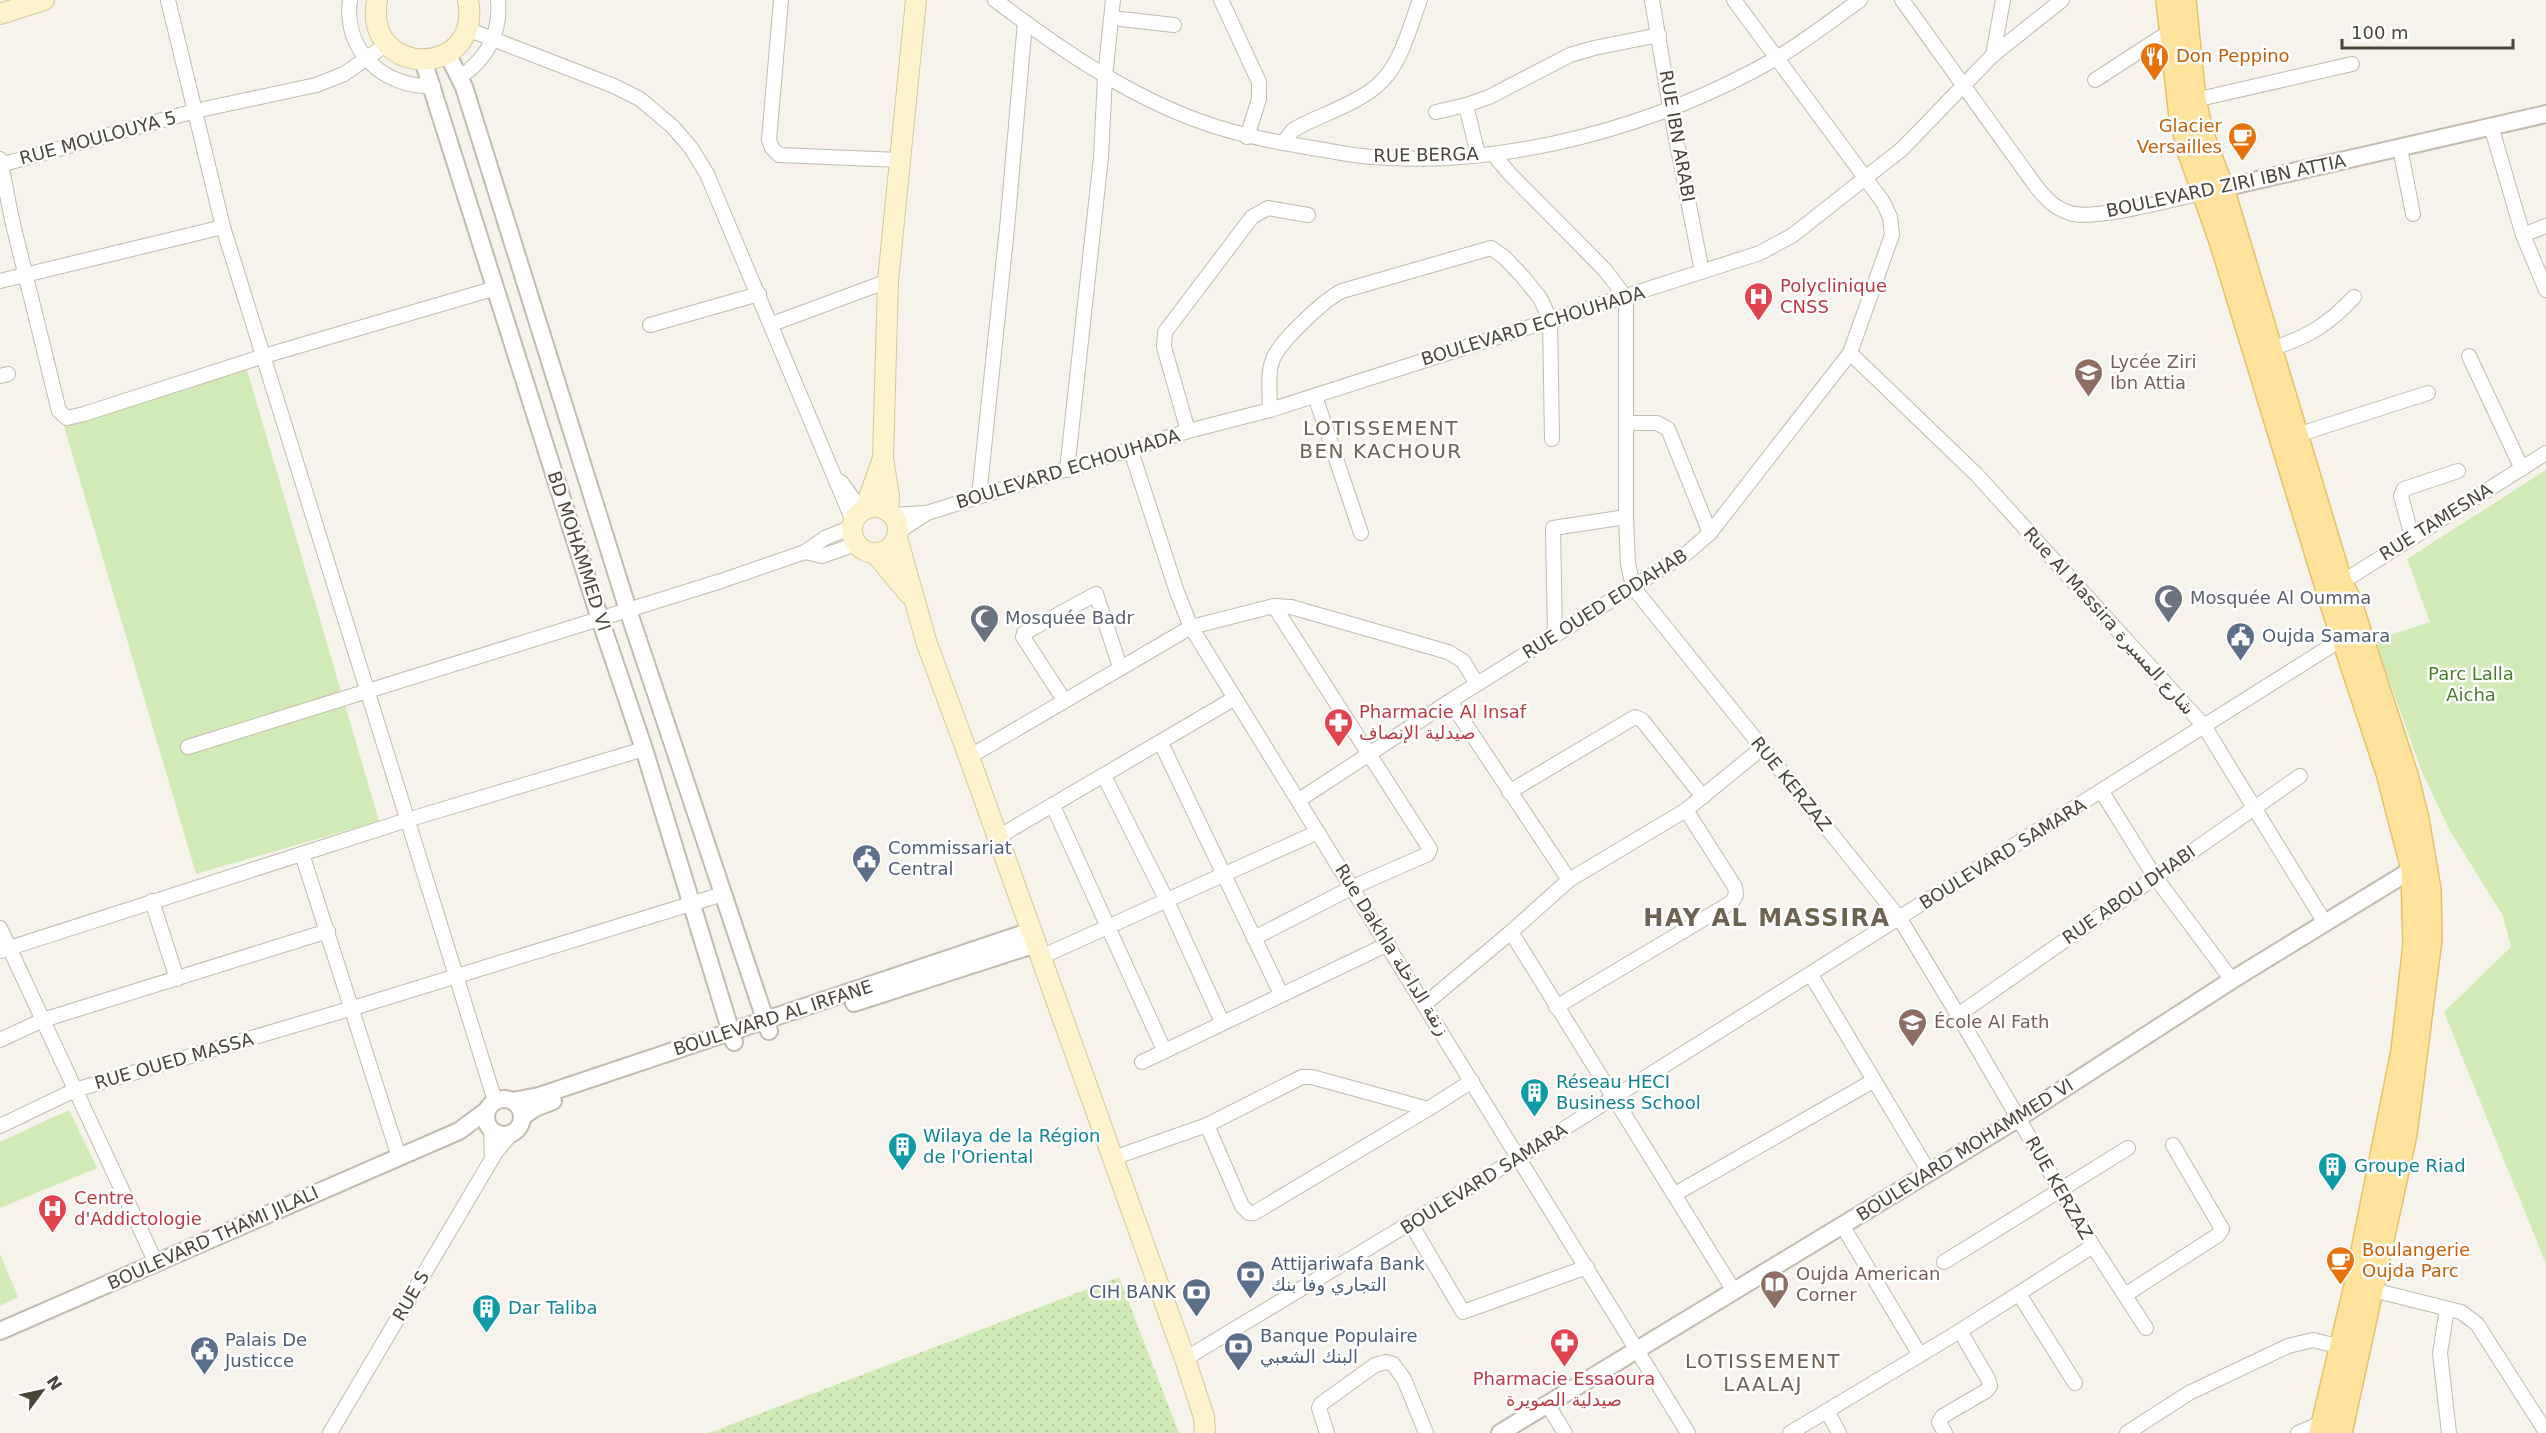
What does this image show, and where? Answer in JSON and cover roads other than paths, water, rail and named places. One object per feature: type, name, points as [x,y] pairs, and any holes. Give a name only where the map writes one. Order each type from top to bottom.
[{"type":"main road","points":[[0,14],[44,0]]},
{"type":"main road","points":[[377,0],[375,9],[377,28],[387,44],[399,54],[423,60],[447,53],[459,43],[467,29],[474,3]]},
{"type":"main road","points":[[916,0],[888,281],[883,458],[894,524],[912,598],[932,660],[969,756],[1208,1428]]},
{"type":"main road","points":[[2167,0],[2180,117],[2202,193],[2334,588],[2350,600],[2351,634],[2407,775],[2431,939],[2396,1132],[2363,1288],[2342,1433]]},
{"type":"main road","points":[[2185,0],[2195,100],[2203,135],[2223,188],[2228,211],[2273,348],[2297,435],[2334,588]]},
{"type":"main road","points":[[883,458],[858,522],[866,552],[875,553],[889,548],[894,524]]},
{"type":"main road","points":[[858,522],[877,507],[894,524]]},
{"type":"main road","points":[[875,553],[912,598]]},
{"type":"main road","points":[[2321,1428],[2341,1347],[2363,1288]]},
{"type":"street","points":[[168,0],[223,227],[369,692],[454,976],[490,1117],[492,1159]]},
{"type":"street","points":[[350,0],[349,16],[352,34],[366,59],[379,72],[396,81],[414,86],[433,86]]},
{"type":"street","points":[[460,77],[477,64],[494,38],[498,20],[498,0]]},
{"type":"street","points":[[781,0],[769,140],[775,152],[779,155],[900,159]]},
{"type":"street","name":"RUE BERGA","points":[[995,0],[1105,77],[1200,121],[1247,137],[1371,157],[1428,159],[1493,154],[1546,145],[1626,124],[1729,83],[1776,59],[1860,0]]},
{"type":"street","points":[[1067,470],[1101,157],[1105,77],[1113,0]]},
{"type":"street","points":[[1221,0],[1259,82],[1259,99],[1247,137]]},
{"type":"street","points":[[1283,143],[1293,130],[1373,90],[1384,79],[1402,47],[1420,0]]},
{"type":"street","name":"RUE IBN ARABI","points":[[1652,0],[1702,272]]},
{"type":"street","name":"RUE OUED EDDAHAB","points":[[1299,800],[1450,701],[1670,566],[1710,534],[1850,353],[1892,235],[1890,217],[1883,202],[1734,0]]},
{"type":"street","name":"BOULEVARD ZIRI IBN ATTIA","points":[[1902,0],[2047,200],[2070,213],[2089,216],[2202,193],[2546,114]]},
{"type":"street","points":[[1993,55],[2003,0]]},
{"type":"street","name":"BOULEVARD ECHOUHADA","points":[[894,524],[1131,451],[1188,431],[1315,396],[1550,319],[1626,298],[1776,246],[1866,179],[1902,149],[1993,55],[2062,0]]},
{"type":"street","points":[[1112,18],[1174,24]]},
{"type":"street","points":[[979,496],[1007,228],[1025,22]]},
{"type":"street","points":[[188,747],[600,619],[804,552],[825,538],[858,522],[831,469],[708,174],[691,148],[673,127],[640,99],[614,86],[467,29]]},
{"type":"street","points":[[2095,80],[2169,32]]},
{"type":"street","points":[[1436,112],[1489,97],[1570,55],[1659,35]]},
{"type":"street","name":"RUE MOULOUYA 5","points":[[0,163],[195,111],[316,85],[344,74],[387,44]]},
{"type":"street","name":"BD MOHAMMED VI","points":[[447,53],[460,77],[628,610],[767,1025]]},
{"type":"street","name":"BD MOHAMMED VI","points":[[423,60],[600,619],[644,749],[733,1037]]},
{"type":"street","points":[[2195,100],[2352,64]]},
{"type":"street","points":[[1466,105],[1478,155]]},
{"type":"street","points":[[2491,126],[2523,235],[2546,290]]},
{"type":"street","points":[[2400,148],[2413,214]]},
{"type":"street","points":[[1493,154],[1605,270],[1626,298],[1628,423],[1626,517],[1628,564],[1633,588]]},
{"type":"street","points":[[0,163],[59,411],[67,418],[264,356],[496,288]]},
{"type":"street","points":[[1188,431],[1164,347],[1165,332],[1252,217],[1268,208],[1308,215]]},
{"type":"street","points":[[2523,235],[2546,226]]},
{"type":"street","points":[[0,281],[223,227]]},
{"type":"street","points":[[1270,410],[1270,367],[1276,352],[1330,297],[1342,291],[1491,248],[1504,257],[1523,277],[1540,298],[1550,319],[1552,439]]},
{"type":"street","points":[[772,324],[888,281]]},
{"type":"street","points":[[650,325],[759,294]]},
{"type":"street","points":[[2273,348],[2302,339],[2315,332],[2354,297]]},
{"type":"street","name":"Rue Al Massira شارع المسيرة","points":[[1850,353],[1977,475],[2204,726],[2325,923]]},
{"type":"street","points":[[2469,356],[2522,469]]},
{"type":"street","points":[[2297,435],[2428,393]]},
{"type":"street","points":[[1315,396],[1361,533]]},
{"type":"street","points":[[1628,423],[1657,423],[1668,429],[1710,534]]},
{"type":"street","name":"Rue Dakhla زنقة الداخلة","points":[[1131,451],[1177,592],[1191,627],[1688,1433]]},
{"type":"street","name":"RUE TAMESNA","points":[[2334,588],[2546,453]]},
{"type":"street","points":[[2412,537],[2401,496],[2404,489],[2458,471]]},
{"type":"street","points":[[1555,636],[1553,528],[1626,517]]},
{"type":"street","name":"RUE KERZAZ","points":[[1633,588],[1900,920],[2019,1118],[2092,1246],[2145,1328]]},
{"type":"street","points":[[1064,700],[1023,637],[1023,633],[1096,594],[1120,667]]},
{"type":"street","points":[[1254,938],[1353,887],[1430,852],[1429,846],[1274,606]]},
{"type":"street","points":[[969,756],[1191,627],[1274,606],[1291,608],[1448,652],[1462,661],[1477,684]]},
{"type":"street","name":"BOULEVARD SAMARA","points":[[1185,1359],[1412,1224],[1900,920],[2351,634]]},
{"type":"street","points":[[998,837],[1053,807],[1235,698]]},
{"type":"street","points":[[1450,701],[1569,880]]},
{"type":"street","points":[[1509,792],[1635,717],[1642,720],[1703,797]]},
{"type":"street","points":[[1161,743],[1281,994]]},
{"type":"street","points":[[1425,1005],[1512,932],[1569,880],[1686,810],[1762,748]]},
{"type":"street","points":[[4,949],[407,820],[644,749]]},
{"type":"street","points":[[1104,776],[1167,901],[1222,1022]]},
{"type":"street","name":"RUE ABOU DHABI","points":[[1958,1015],[2300,776]]},
{"type":"street","points":[[2102,792],[2155,877],[2232,980]]},
{"type":"street","points":[[1053,807],[1164,1050]]},
{"type":"street","points":[[1556,1007],[1732,902],[1736,895],[1736,887],[1686,810]]},
{"type":"street","points":[[1036,944],[1108,927],[1318,832]]},
{"type":"street","points":[[302,854],[399,1157]]},
{"type":"street","name":"BOULEVARD MOHAMMED VI","points":[[1500,1433],[2019,1118],[2232,980],[2419,865]]},
{"type":"street","name":"RUE OUED MASSA","points":[[0,1126],[75,1090],[353,1008],[723,894]]},
{"type":"street","points":[[152,901],[177,979]]},
{"type":"street","points":[[0,928],[4,949],[43,1020],[156,1263]]},
{"type":"street","points":[[0,1040],[43,1020],[328,931]]},
{"type":"street","points":[[1512,932],[1556,1007],[1734,1291]]},
{"type":"street","name":"BOULEVARD AL IRFANE","points":[[522,1117],[542,1104],[767,1025],[1036,944]]},
{"type":"street","points":[[1142,1062],[1388,944]]},
{"type":"street","points":[[1811,975],[1929,1172]]},
{"type":"street","name":"BOULEVARD AL IRFANE","points":[[513,1101],[539,1096],[733,1037]]},
{"type":"street","points":[[1113,1158],[1207,1125],[1302,1077],[1312,1077],[1428,1109]]},
{"type":"street","points":[[1207,1125],[1242,1206],[1249,1214],[1473,1081]]},
{"type":"street","points":[[1675,1194],[1873,1081]]},
{"type":"street","points":[[507,1099],[513,1101],[521,1110],[522,1117],[518,1128],[513,1132],[499,1134],[490,1117],[507,1099]]},
{"type":"street","name":"BOULEVARD THAMI JILALI","points":[[0,1330],[490,1117]]},
{"type":"street","name":"RUE S","points":[[330,1433],[492,1159],[513,1132]]},
{"type":"street","points":[[2125,1295],[2218,1235],[2222,1229],[2173,1144]]},
{"type":"street","points":[[1944,1262],[2128,1148]]},
{"type":"street","points":[[1412,1224],[1463,1312],[1587,1267]]},
{"type":"street","points":[[1842,1225],[1920,1355]]},
{"type":"street","points":[[1790,1433],[1960,1331],[2092,1246]]},
{"type":"street","points":[[2363,1288],[2461,1312],[2477,1324],[2546,1432]]},
{"type":"street","points":[[2019,1294],[2075,1383]]},
{"type":"street","points":[[2447,1309],[2440,1353],[2449,1433]]},
{"type":"street","points":[[1944,1433],[1939,1422],[1943,1416],[1986,1392],[1990,1386],[1960,1331]]},
{"type":"street","points":[[2127,1433],[2189,1393],[2288,1346],[2313,1340],[2341,1347]]},
{"type":"street","points":[[1327,1433],[1319,1408],[1321,1404],[1375,1365],[1386,1362],[1393,1364],[1404,1379],[1426,1433]]},
{"type":"street","points":[[1547,1404],[1565,1433]]},
{"type":"street","points":[[1827,1411],[1839,1433]]},
{"type":"street","points":[[2298,1433],[2321,1428]]},
{"type":"place","name":"Don Peppino","points":[[2155,82]]},
{"type":"place","name":"Glacier Versailles","points":[[2243,162]]},
{"type":"place","name":"Polyclinique CNSS","points":[[1759,322]]},
{"type":"place","name":"Lycée Ziri Ibn Attia","points":[[2089,398]]},
{"type":"place","name":"Mosquée Al Oumma","points":[[2169,624]]},
{"type":"place","name":"Mosquée Badr","points":[[984,644]]},
{"type":"place","name":"Oujda Samara","points":[[2241,662]]},
{"type":"place","name":"Pharmacie Al Insaf صيدلية الإنصاف","points":[[1338,748]]},
{"type":"place","name":"Commissariat Central","points":[[867,884]]},
{"type":"place","name":"École Al Fath","points":[[1913,1048]]},
{"type":"place","name":"Réseau HECI Business School","points":[[1535,1118]]},
{"type":"place","name":"Wilaya de la Région de l'Oriental","points":[[902,1172]]},
{"type":"place","name":"Groupe Riad","points":[[2333,1192]]},
{"type":"place","name":"Centre d'Addictologie","points":[[53,1234]]},
{"type":"place","name":"Boulangerie Oujda Parc","points":[[2341,1286]]},
{"type":"place","name":"Attijariwafa Bank التجاري وفا بنك","points":[[1250,1300]]},
{"type":"place","name":"Oujda American Corner","points":[[1775,1310]]},
{"type":"place","name":"CIH BANK","points":[[1197,1318]]},
{"type":"place","name":"Dar Taliba","points":[[487,1334]]},
{"type":"place","name":"Pharmacie Essaoura صيدلية الصويرة","points":[[1564,1368]]},
{"type":"place","name":"Banque Populaire البنك الشعبي","points":[[1239,1372]]},
{"type":"place","name":"Palais De Justicce","points":[[204,1376]]},
{"type":"district","name":"LOTISSEMENT BEN KACHOUR","points":[[1381,440]]},
{"type":"district","name":"HAY AL MASSIRA","points":[[1767,918]]},
{"type":"district","name":"LOTISSEMENT LAALAJ","points":[[1763,1372]]},
{"type":"park label","name":"Parc Lalla Aicha","points":[[2471,684]]}]
